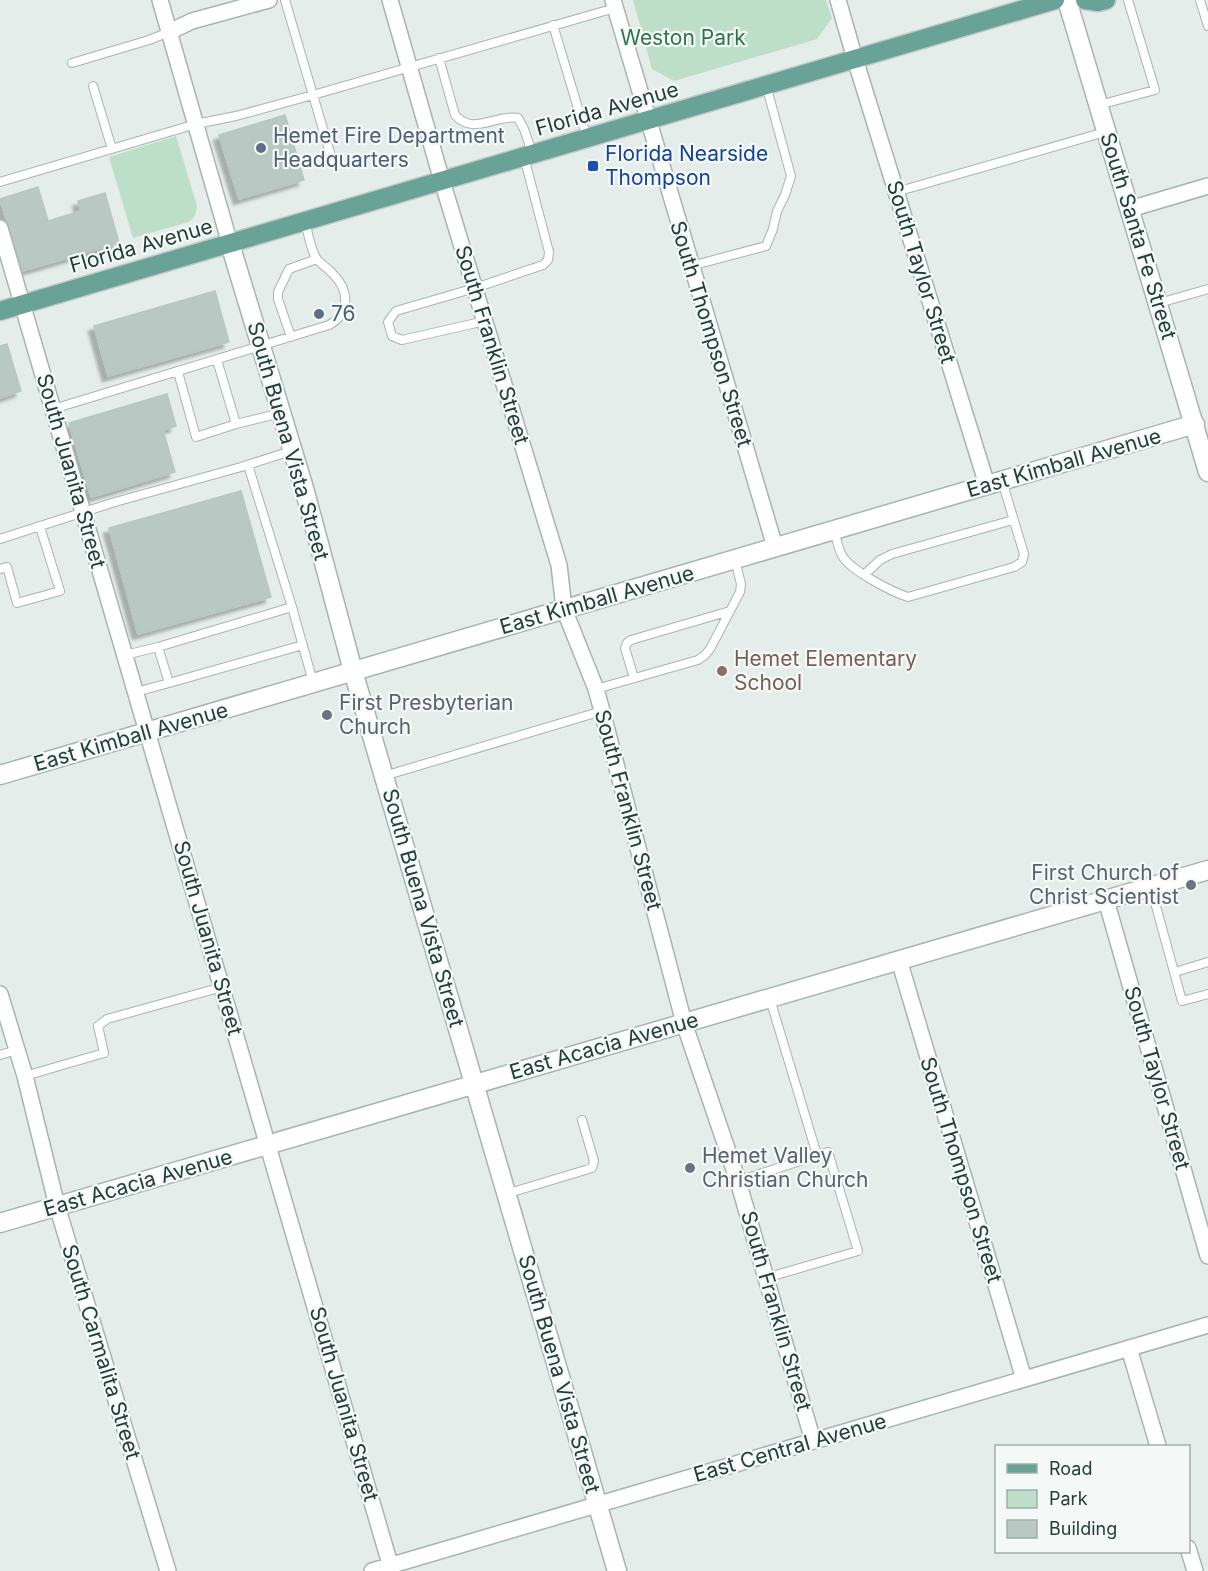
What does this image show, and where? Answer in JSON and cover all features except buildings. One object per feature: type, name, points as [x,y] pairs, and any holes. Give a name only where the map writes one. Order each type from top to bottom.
[{"type":"main road","name":"Florida Avenue","points":[[0,311],[1055,0]]},
{"type":"main road","points":[[1085,0],[1098,2],[1106,0]]},
{"type":"street","points":[[160,0],[230,244]]},
{"type":"street","points":[[169,32],[192,21],[269,0]]},
{"type":"street","name":"South Franklin Street","points":[[390,0],[442,181],[559,565],[564,609],[596,689],[684,1023],[738,1181],[813,1441]]},
{"type":"street","name":"South Taylor Street","points":[[838,0],[896,192],[995,483]]},
{"type":"street","name":"South Santa Fe Street","points":[[1067,0],[1208,472]]},
{"type":"street","name":"South Thompson Street","points":[[614,4],[775,547]]},
{"type":"street","points":[[1130,209],[1208,186]]},
{"type":"street","name":"South Juanita Street","points":[[0,228],[392,1568]]},
{"type":"street","name":"South Buena Vista Street","points":[[230,244],[304,488],[353,671],[617,1571]]},
{"type":"street","name":"East Kimball Avenue","points":[[0,775],[1195,424]]},
{"type":"street","name":"East Acacia Avenue","points":[[0,1223],[1208,870]]},
{"type":"street","name":"South Taylor Street","points":[[1106,900],[1208,1256]]},
{"type":"street","name":"South Thompson Street","points":[[899,960],[1024,1379]]},
{"type":"street","name":"South Carmalita Street","points":[[0,994],[25,1076],[57,1206],[168,1571]]},
{"type":"street","name":"East Central Avenue","points":[[372,1571],[392,1568],[598,1504],[1208,1325]]},
{"type":"street","points":[[1129,1348],[1158,1445]]},
{"type":"street","points":[[1190,1553],[1196,1571]]},
{"type":"lane","points":[[285,0],[333,164]]},
{"type":"lane","points":[[1099,105],[1155,90],[1128,0]]},
{"type":"lane","points":[[1200,0],[1208,26]]},
{"type":"lane","points":[[0,182],[196,124],[236,116],[313,95],[553,25],[614,4]]},
{"type":"lane","points":[[553,25],[587,138]]},
{"type":"lane","points":[[72,63],[169,32]]},
{"type":"lane","points":[[439,58],[456,115],[461,121],[469,125],[509,117],[518,118],[524,129],[549,252],[548,260],[543,264],[475,288],[396,311],[388,322],[392,336],[402,340],[485,321]]},
{"type":"lane","points":[[691,266],[766,246],[791,176],[766,85]]},
{"type":"lane","points":[[93,86],[112,149]]},
{"type":"lane","points":[[896,192],[1106,131]]},
{"type":"lane","points":[[53,409],[337,321],[343,314],[345,304],[343,291],[336,277],[317,260],[305,221]]},
{"type":"lane","points":[[291,337],[278,299],[278,292],[289,269],[317,260]]},
{"type":"lane","points":[[1159,303],[1208,289]]},
{"type":"lane","points":[[217,360],[236,424]]},
{"type":"lane","points":[[177,372],[196,437],[281,412]]},
{"type":"lane","points":[[0,539],[83,511],[292,451]]},
{"type":"lane","points":[[248,465],[313,683]]},
{"type":"lane","points":[[834,530],[841,555],[848,564],[864,575],[908,597],[1014,567],[1022,562],[1024,554],[1013,520],[995,483]]},
{"type":"lane","points":[[864,575],[880,560],[892,554],[1013,520]]},
{"type":"lane","points":[[4,568],[17,603],[60,591],[40,527]]},
{"type":"lane","points":[[596,689],[698,660],[705,655],[740,592],[741,584],[735,559]]},
{"type":"lane","points":[[125,655],[292,607]]},
{"type":"lane","points":[[634,678],[625,648],[631,640],[730,611]]},
{"type":"lane","points":[[136,692],[303,645]]},
{"type":"lane","points":[[158,647],[168,683]]},
{"type":"lane","points":[[384,776],[602,711]]},
{"type":"lane","points":[[1150,887],[1182,1001],[1208,994]]},
{"type":"lane","points":[[1175,972],[1208,962]]},
{"type":"lane","points":[[25,1076],[104,1053],[98,1026],[107,1019],[222,987]]},
{"type":"lane","points":[[770,998],[817,1155]]},
{"type":"lane","points":[[0,1055],[17,1050]]},
{"type":"lane","points":[[506,1194],[592,1168],[594,1161],[582,1120]]},
{"type":"lane","points":[[738,1181],[828,1152],[858,1251],[766,1278]]},
{"type":"green space","name":"Weston Park","points":[[633,0],[826,0],[832,18],[817,39],[674,81],[652,69]]},
{"type":"green space","points":[[176,136],[197,206],[195,216],[188,222],[133,238],[109,157]]},
{"type":"place","name":"Hemet Fire Department Headquarters","points":[[261,148]]},
{"type":"place","name":"Florida Nearside Thompson","points":[[593,166]]},
{"type":"place","name":"76","points":[[319,314]]},
{"type":"place","name":"Hemet Elementary School","points":[[722,671]]},
{"type":"place","name":"First Presbyterian Church","points":[[327,715]]},
{"type":"place","name":"First Church of Christ Scientist","points":[[1191,885]]},
{"type":"place","name":"Hemet Valley Christian Church","points":[[690,1168]]}]
